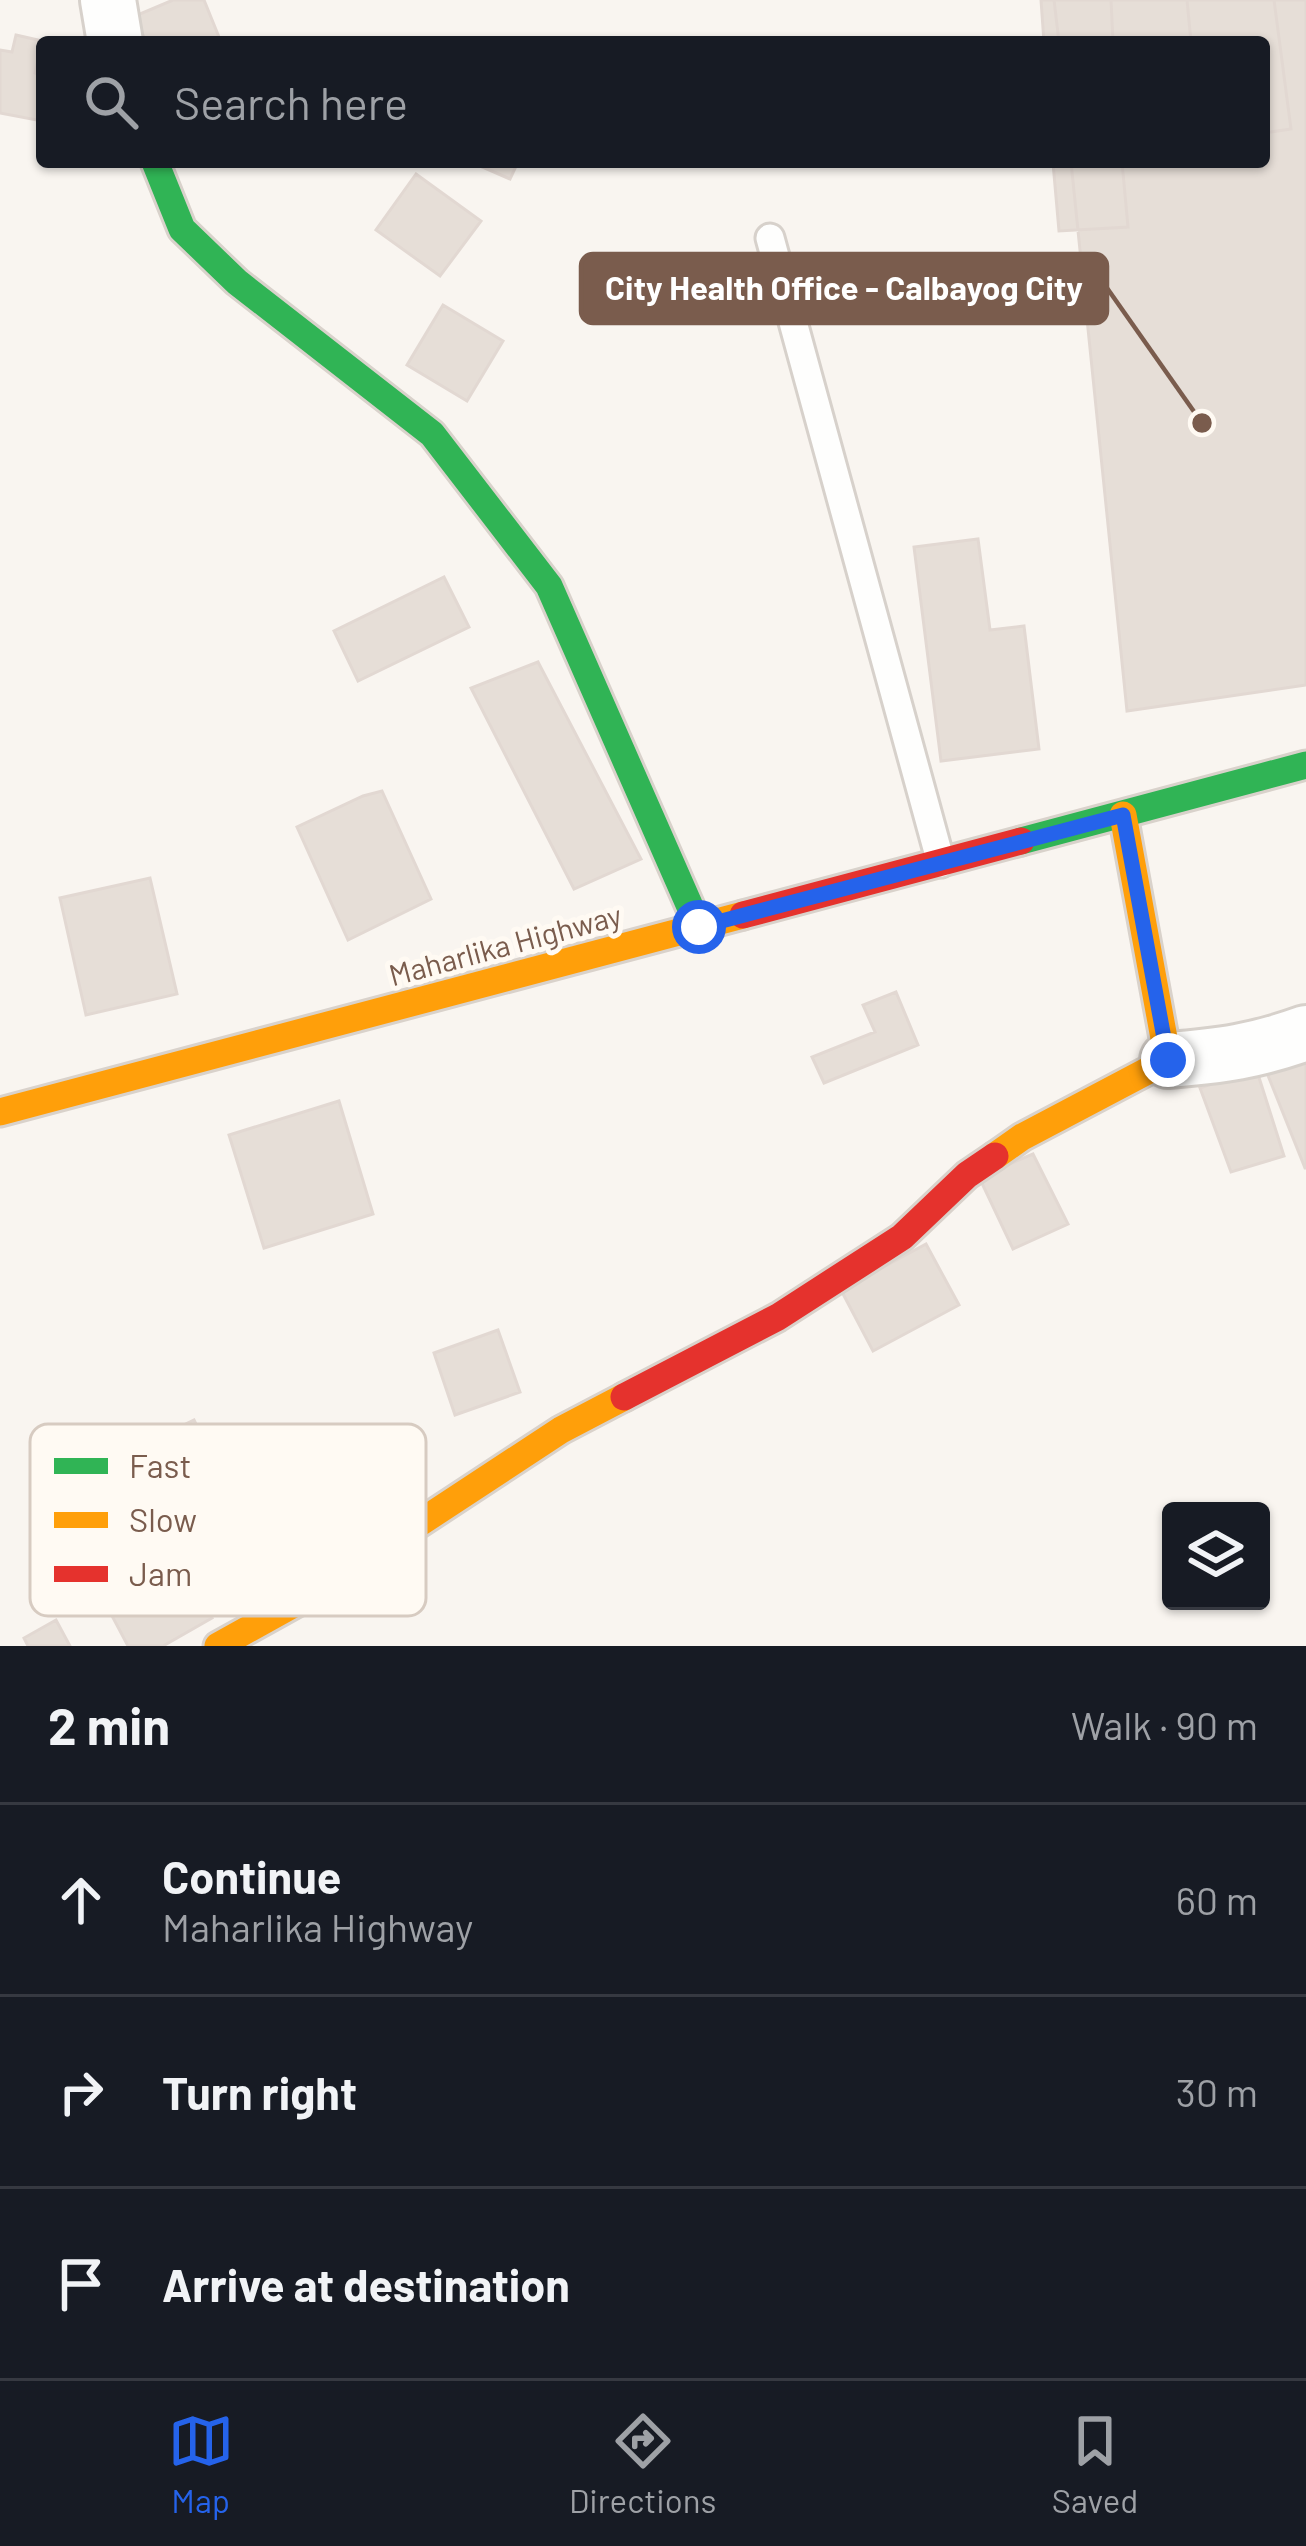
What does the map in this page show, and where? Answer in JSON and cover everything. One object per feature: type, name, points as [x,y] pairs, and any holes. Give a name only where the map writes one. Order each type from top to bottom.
[{"type":"street","points":[[109,0],[114,36]]},
{"type":"street","points":[[157,168],[182,229],[237,282],[432,434],[549,586],[699,927]]},
{"type":"street","name":"Maharlika Highway","points":[[0,1112],[1306,766]]},
{"type":"street","points":[[1123,815],[1168,1060]]},
{"type":"street","points":[[426,1519],[561,1430],[778,1318],[902,1237],[967,1175],[1022,1137],[1168,1060],[1229,1055],[1306,1033]]},
{"type":"street","points":[[218,1646],[272,1616]]},
{"type":"lane","points":[[770,238],[941,863]]},
{"type":"building","points":[[173,0],[204,0],[219,36],[143,36],[135,16]]},
{"type":"building","points":[[1041,0],[1111,0],[1113,36],[1044,36]]},
{"type":"building","points":[[1054,0],[1306,0],[1306,685],[1127,711],[1072,168],[1270,168],[1270,36],[1058,36]]},
{"type":"building","points":[[1187,0],[1274,0],[1291,129],[1270,132],[1270,36],[1190,36]]},
{"type":"building","points":[[16,35],[36,40],[36,120],[0,113],[0,50],[12,52]]},
{"type":"building","points":[[485,168],[515,168],[510,179]]},
{"type":"building","points":[[1053,168],[1123,168],[1128,227],[1059,231]]},
{"type":"building","points":[[416,174],[481,221],[440,276],[376,230]]},
{"type":"building","points":[[443,305],[503,341],[467,401],[407,365]]},
{"type":"building","points":[[978,539],[990,630],[1024,626],[1039,749],[941,761],[914,547]]},
{"type":"building","points":[[444,577],[469,627],[358,681],[334,631]]},
{"type":"building","points":[[538,662],[641,859],[574,889],[471,688]]},
{"type":"building","points":[[382,791],[431,899],[348,940],[297,827]]},
{"type":"building","points":[[150,878],[177,994],[86,1015],[60,898]]},
{"type":"building","points":[[896,992],[918,1045],[824,1083],[812,1057],[875,1032],[863,1005]]},
{"type":"building","points":[[1306,1046],[1306,1168],[1305,1168],[1263,1063]]},
{"type":"building","points":[[1256,1068],[1284,1156],[1231,1172],[1200,1088]]},
{"type":"building","points":[[339,1101],[373,1214],[264,1248],[229,1135]]},
{"type":"building","points":[[1033,1154],[1068,1224],[1013,1249],[979,1177]]},
{"type":"building","points":[[926,1244],[959,1305],[873,1351],[841,1290]]},
{"type":"building","points":[[498,1330],[520,1392],[455,1415],[434,1353]]},
{"type":"building","points":[[112,1616],[212,1618],[163,1646],[128,1646]]},
{"type":"building","points":[[56,1620],[70,1646],[28,1646],[24,1638]]},
{"type":"traffic: fast","points":[[157,168],[182,229],[237,282],[432,434],[549,586],[699,927]]},
{"type":"traffic: fast","points":[[1021,841],[1306,765]]},
{"type":"traffic: slow","points":[[995,1156],[1168,1060],[1123,815]]},
{"type":"traffic: slow","points":[[0,1112],[743,915]]},
{"type":"traffic: slow","points":[[426,1519],[561,1430],[624,1397]]},
{"type":"traffic: slow","points":[[218,1646],[272,1616]]},
{"type":"traffic: jam","points":[[743,915],[1021,841]]},
{"type":"traffic: jam","points":[[624,1397],[778,1317],[902,1237],[967,1175],[995,1156]]},
{"type":"place","name":"City Health Office - Calbayog City","points":[[1202,423]]},
{"type":"route","points":[[699,927],[1123,815],[1168,1060]]}]
